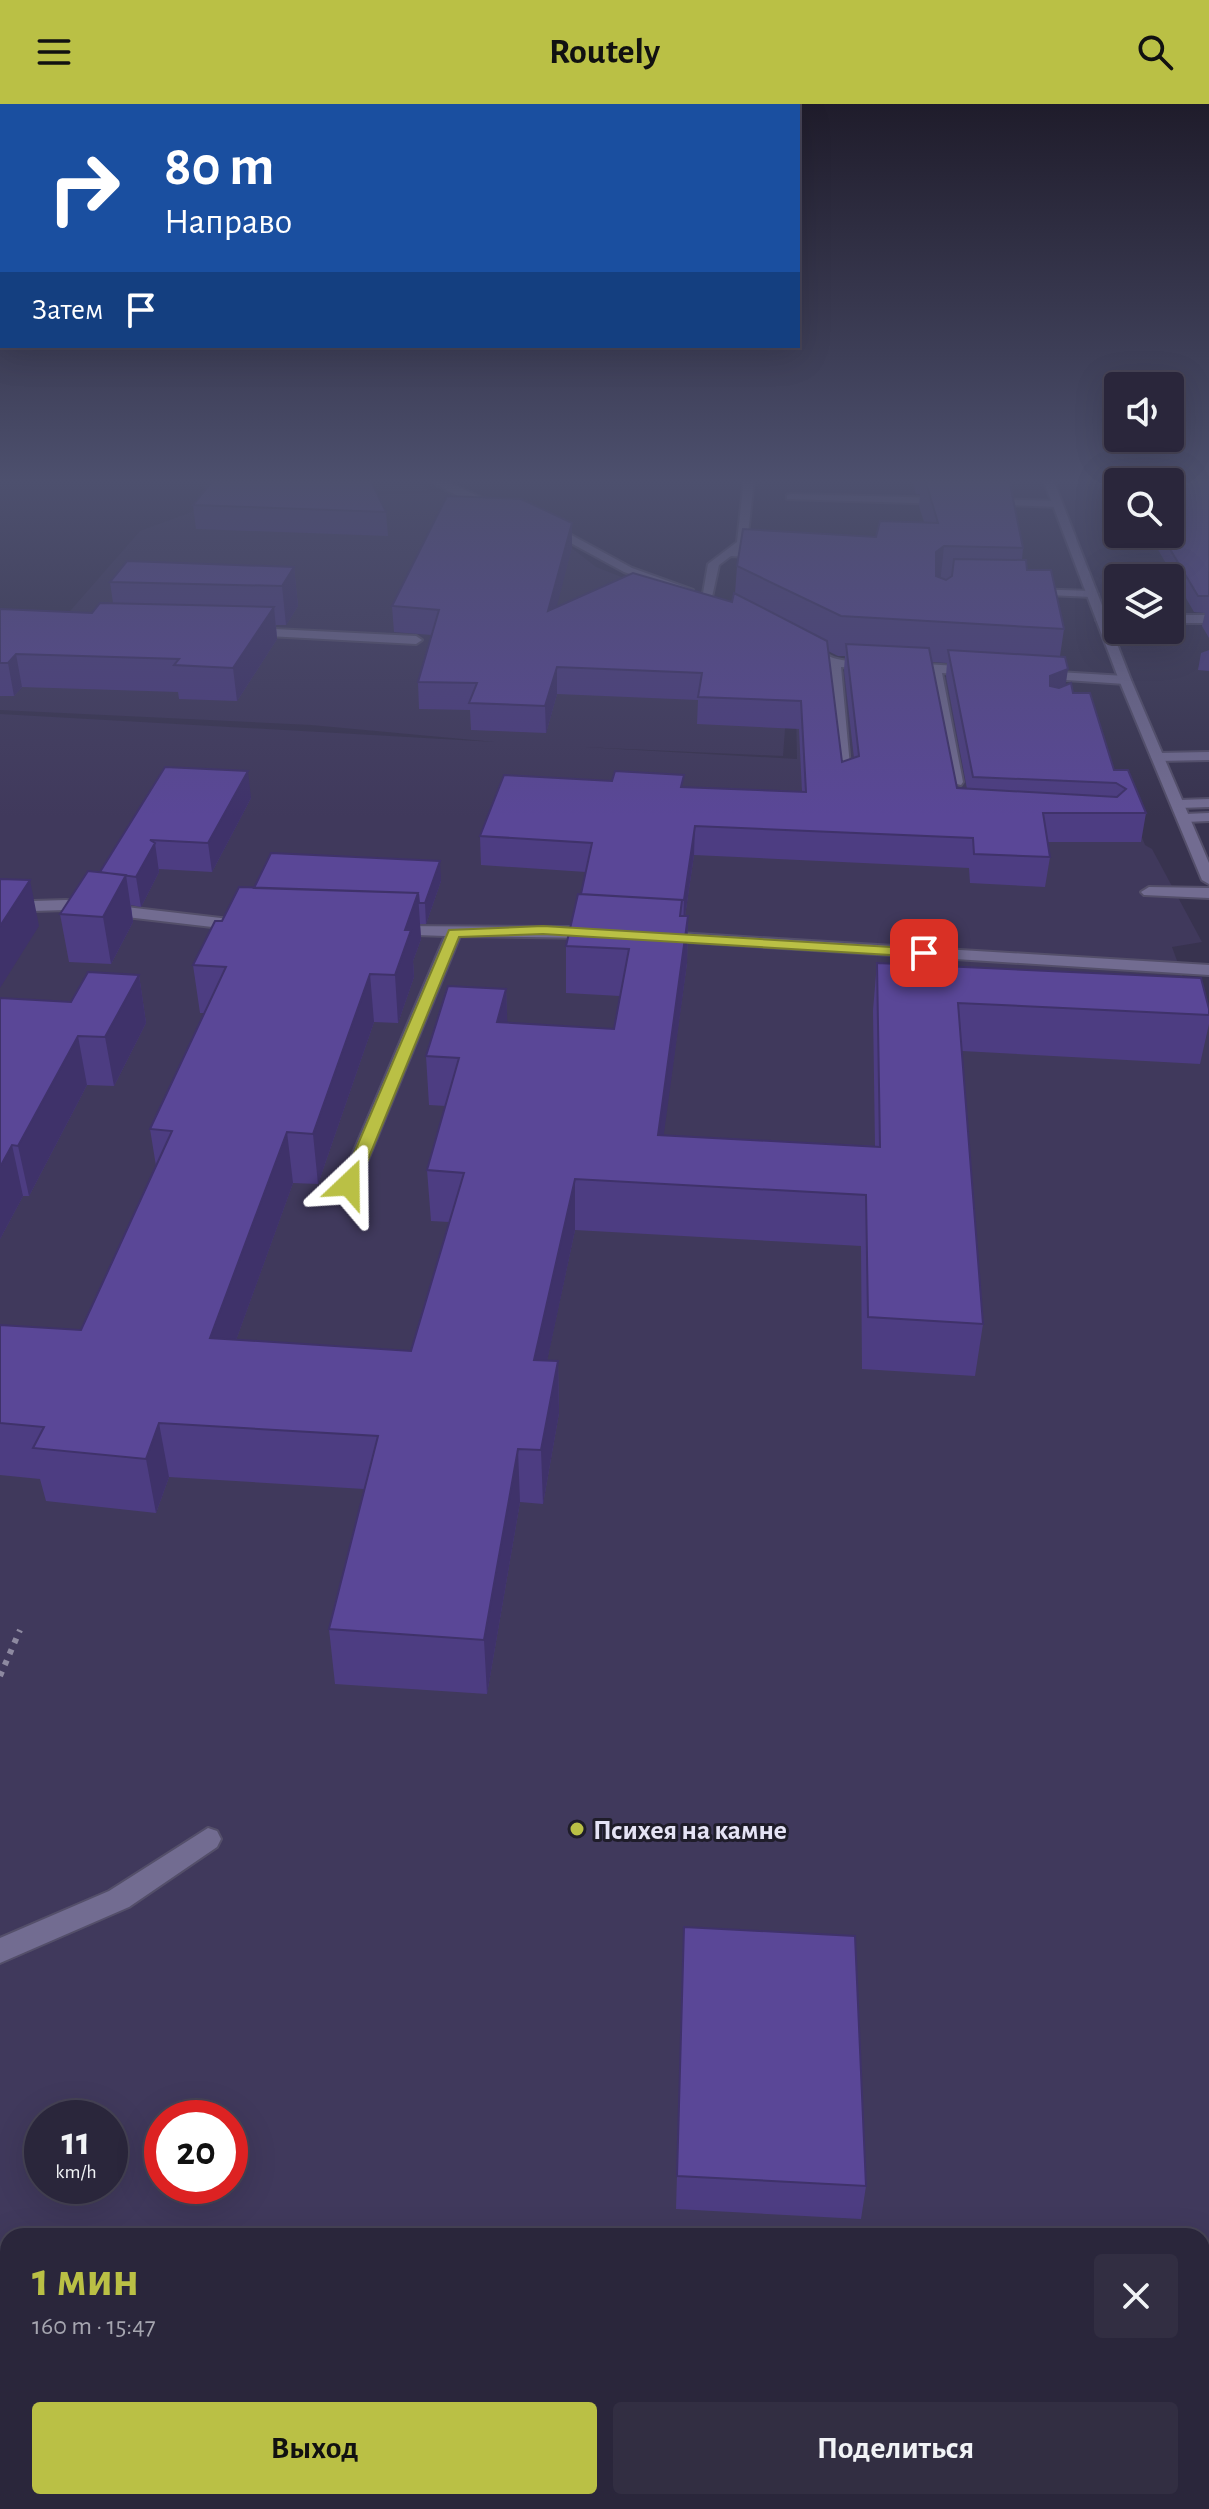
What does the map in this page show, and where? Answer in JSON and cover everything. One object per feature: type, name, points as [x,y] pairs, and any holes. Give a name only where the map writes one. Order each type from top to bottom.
[{"type":"street","points":[[689,591],[720,604]]},
{"type":"street","points":[[706,597],[707,591]]},
{"type":"street","points":[[1015,592],[1092,594],[1209,880]]},
{"type":"street","points":[[1184,619],[1209,619]]},
{"type":"street","points":[[234,631],[416,640]]},
{"type":"street","points":[[791,641],[834,663],[877,665]]},
{"type":"street","points":[[834,663],[847,785]]},
{"type":"street","points":[[892,666],[983,672]]},
{"type":"street","points":[[935,669],[958,797]]},
{"type":"street","points":[[1030,675],[1125,680]]},
{"type":"street","points":[[1092,693],[1125,680]]},
{"type":"street","points":[[1158,757],[1209,756]]},
{"type":"street","points":[[1182,811],[1209,803]]},
{"type":"street","points":[[1182,811],[1209,817]]},
{"type":"street","points":[[1149,892],[1209,893]]},
{"type":"street","points":[[0,907],[66,905],[214,924],[262,926]]},
{"type":"street","points":[[374,930],[454,933],[543,930],[607,934]]},
{"type":"street","points":[[349,1184],[454,933]]},
{"type":"street","points":[[638,936],[1209,970]]},
{"type":"street","points":[[0,1951],[119,1899],[208,1839]]},
{"type":"path","points":[[0,1676],[20,1630]]},
{"type":"shaded area","points":[[87,591],[658,591],[766,633],[791,649],[783,756],[583,747],[797,759],[795,669],[985,679],[1126,798],[1145,845],[1152,849],[1202,942],[1172,947],[1191,999],[1209,1007],[1209,2228],[0,2228],[0,714],[495,742],[311,725],[0,710],[0,624],[57,626]]},
{"type":"building","points":[[399,591],[553,591],[548,611],[592,591],[695,591],[732,602],[734,593],[827,641],[842,762],[859,756],[846,644],[929,648],[957,788],[1117,797],[1126,789],[1116,783],[973,777],[948,650],[1065,657],[1068,669],[1050,676],[1050,686],[1059,688],[1071,683],[1073,693],[1090,693],[1114,770],[1128,770],[1146,813],[1043,813],[1050,857],[974,854],[973,838],[695,826],[684,900],[581,894],[592,843],[480,836],[504,775],[612,781],[615,771],[684,775],[681,787],[806,792],[801,701],[698,697],[702,673],[557,667],[545,706],[469,703],[477,683],[418,682],[439,610],[392,606]]},
{"type":"building","points":[[789,591],[1056,591],[1064,629],[841,616]]},
{"type":"building","points":[[1195,591],[1209,591],[1209,596],[1198,596]]},
{"type":"building","points":[[100,603],[274,607],[233,668],[174,665],[179,659],[16,654],[8,663],[0,663],[0,609],[92,613]]},
{"type":"building","points":[[165,767],[248,771],[208,843],[150,840],[155,843],[136,877],[100,872]]},
{"type":"building","points":[[271,853],[440,861],[425,903],[419,903],[418,893],[254,888]]},
{"type":"building","points":[[88,871],[126,875],[103,917],[60,914]]},
{"type":"building","points":[[0,879],[30,880],[0,926]]},
{"type":"building","points":[[239,887],[418,893],[405,930],[411,930],[395,975],[370,974],[313,1134],[287,1132],[210,1338],[411,1351],[464,1173],[427,1170],[459,1058],[426,1056],[448,986],[506,989],[497,1022],[614,1029],[629,949],[566,946],[578,894],[682,900],[680,916],[688,916],[658,1135],[880,1147],[877,963],[1201,978],[1209,1015],[958,1003],[983,1324],[868,1317],[866,1195],[575,1179],[534,1360],[558,1361],[541,1450],[518,1449],[484,1640],[329,1629],[378,1436],[159,1423],[146,1459],[33,1448],[44,1427],[0,1423],[0,1325],[81,1330],[172,1131],[150,1129],[226,967],[193,965],[215,921],[222,921]]},
{"type":"building","points":[[88,972],[139,975],[105,1037],[78,1036],[18,1146],[12,1145],[0,1167],[0,998],[71,1002]]},
{"type":"building","points":[[684,1927],[855,1936],[866,2186],[677,2176]]},
{"type":"place","name":"Психея на камне","points":[[577,1829]]},
{"type":"route","points":[[349,1184],[454,933],[543,930],[924,953]]}]
